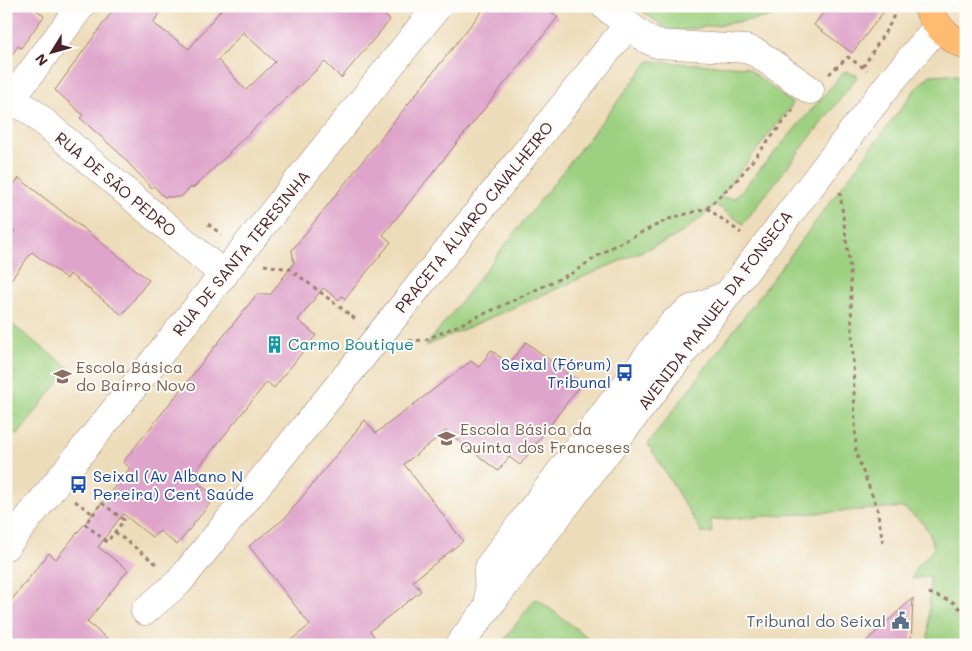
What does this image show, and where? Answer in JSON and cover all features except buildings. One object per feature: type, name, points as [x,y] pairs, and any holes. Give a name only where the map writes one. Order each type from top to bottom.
[{"type":"main road","points":[[932,16],[948,35],[966,46]]},
{"type":"street","points":[[8,100],[81,6]]},
{"type":"street","name":"RUA DE SANTA TERESINHA","points":[[6,546],[438,6]]},
{"type":"street","points":[[605,6],[648,40],[656,44],[746,49],[757,52],[810,90]]},
{"type":"street","name":"AVENIDA MANUEL DA FONSECA","points":[[459,645],[888,85],[932,16]]},
{"type":"street","name":"PRACETA ÁLVARO CAVALHEIRO","points":[[145,611],[180,582],[628,25]]},
{"type":"street","name":"RUA DE SÃO PEDRO","points":[[8,100],[38,117],[224,275]]},
{"type":"path","points":[[864,67],[890,24],[898,6]]},
{"type":"path","points":[[290,269],[378,337],[391,343],[425,340],[572,273],[610,248],[669,219],[708,208],[737,180],[810,90],[848,57],[888,85]]},
{"type":"path","points":[[818,176],[841,192],[850,270],[856,453],[877,508],[883,543]]},
{"type":"path","points":[[708,208],[762,250]]},
{"type":"path","points":[[102,503],[124,520],[115,532],[107,542],[85,524],[102,503]]},
{"type":"path","points":[[115,532],[180,582]]},
{"type":"path","points":[[929,593],[953,602],[966,614]]},
{"type":"green space","points":[[635,6],[785,6],[777,16],[671,32]]},
{"type":"green space","points":[[649,61],[746,67],[793,104],[719,198],[735,198],[845,71],[858,76],[743,224],[716,205],[683,232],[668,240],[426,346]]},
{"type":"green space","points":[[950,74],[966,77],[966,645],[928,645],[930,576],[912,579],[916,567],[934,548],[929,532],[921,521],[904,508],[711,520],[712,533],[702,533],[648,444],[917,87],[930,75]]},
{"type":"green space","points":[[6,320],[69,368],[18,435],[6,426]]},
{"type":"green space","points":[[536,598],[587,637],[587,645],[500,645]]},
{"type":"place","name":"Carmo Boutique","points":[[274,344]]},
{"type":"place","name":"Seixal (Fórum) Tribunal","points":[[625,373]]},
{"type":"place","name":"Escola Básica do Bairro Novo","points":[[62,376]]},
{"type":"place","name":"Escola Básica da Quinta dos Franceses","points":[[446,438]]},
{"type":"place","name":"Seixal (Av Albano N Pereira) Cent Saúde","points":[[79,485]]},
{"type":"place","name":"Tribunal do Seixal","points":[[900,621]]}]
